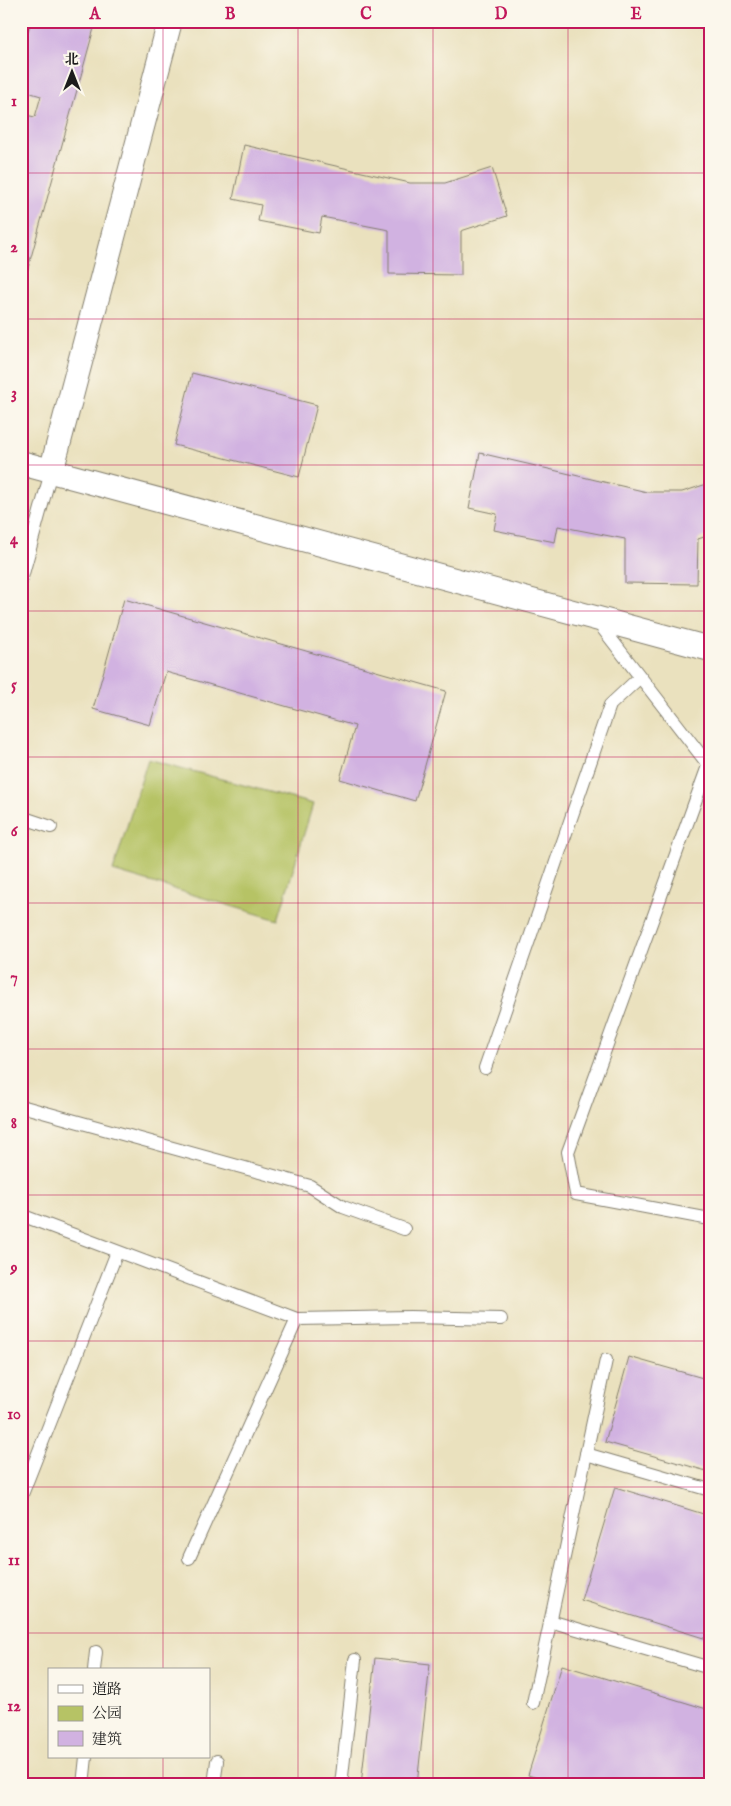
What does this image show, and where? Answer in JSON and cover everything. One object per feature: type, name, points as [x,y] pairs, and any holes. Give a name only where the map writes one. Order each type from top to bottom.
[{"type":"street","points":[[51,472],[170,21]]},
{"type":"street","points":[[21,463],[710,649]]},
{"type":"lane","points":[[21,581],[51,472]]},
{"type":"lane","points":[[596,619],[709,766],[568,1152],[576,1194],[710,1219]]},
{"type":"lane","points":[[485,1068],[610,705],[640,677]]},
{"type":"lane","points":[[21,817],[51,827]]},
{"type":"lane","points":[[21,1106],[310,1186],[343,1207],[404,1228]]},
{"type":"lane","points":[[21,1215],[297,1320],[410,1317],[501,1320]]},
{"type":"lane","points":[[21,1497],[117,1252]]},
{"type":"lane","points":[[189,1558],[297,1320]]},
{"type":"lane","points":[[533,1703],[606,1360]]},
{"type":"lane","points":[[586,1454],[710,1490]]},
{"type":"lane","points":[[550,1621],[710,1668]]},
{"type":"lane","points":[[94,1668],[96,1652]]},
{"type":"lane","points":[[341,1785],[355,1660]]},
{"type":"lane","points":[[83,1785],[86,1758]]},
{"type":"lane","points":[[214,1785],[217,1761]]},
{"type":"green space","points":[[148,759],[313,804],[278,920],[113,871]]},
{"type":"building","points":[[31,21],[96,21],[22,290],[21,114],[35,117],[41,96],[21,90],[21,56]]},
{"type":"building","points":[[244,145],[410,183],[445,183],[492,168],[507,216],[461,231],[461,275],[389,274],[389,230],[322,217],[319,233],[258,221],[261,205],[233,199]]},
{"type":"building","points":[[192,373],[317,405],[299,477],[174,445]]},
{"type":"building","points":[[480,453],[647,492],[682,492],[710,483],[710,535],[698,539],[697,584],[625,583],[625,539],[558,526],[555,542],[494,530],[497,514],[469,508]]},
{"type":"building","points":[[124,599],[446,691],[415,801],[340,779],[355,726],[166,672],[150,725],[93,709]]},
{"type":"building","points":[[629,1357],[710,1380],[710,1472],[605,1442]]},
{"type":"building","points":[[615,1487],[710,1516],[710,1640],[581,1600]]},
{"type":"building","points":[[375,1658],[430,1664],[417,1785],[361,1785]]},
{"type":"building","points":[[562,1665],[710,1710],[710,1785],[559,1785],[528,1775]]}]
